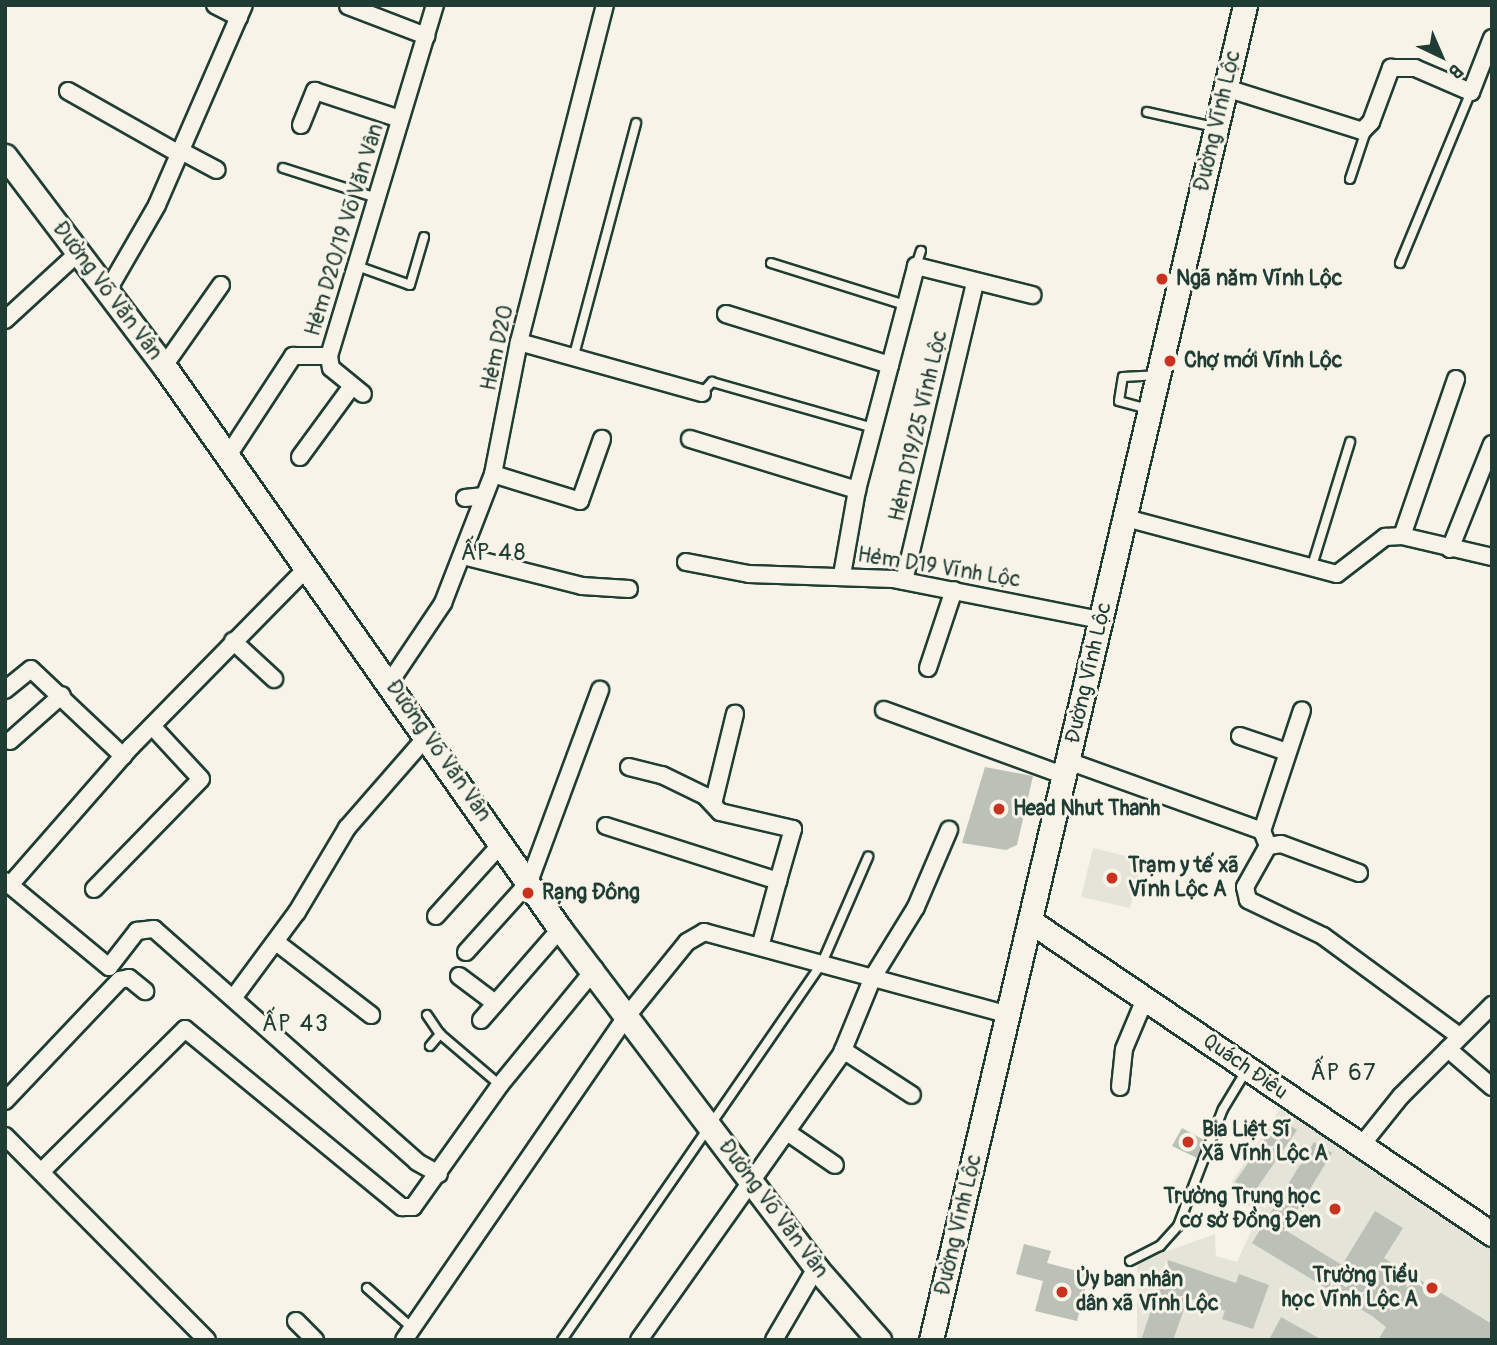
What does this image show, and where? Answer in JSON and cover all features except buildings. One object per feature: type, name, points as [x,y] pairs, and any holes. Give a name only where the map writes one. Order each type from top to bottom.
[{"type":"main road","name":"Đường Vĩnh Lộc","points":[[931,1340],[1032,923],[1149,409],[1245,5]]},
{"type":"main road","name":"Đường Võ Văn Vân","points":[[5,156],[164,366],[306,569],[428,735],[560,929],[595,969],[627,1016],[869,1336]]},
{"type":"main road","name":"Quách Điêu","points":[[1032,923],[1492,1234]]},
{"type":"street","points":[[108,290],[182,154],[242,11],[215,5]]},
{"type":"street","name":"Hẻm D20/19 Võ Văn Vân","points":[[227,457],[293,356],[329,356],[435,5]]},
{"type":"street","name":"Hẻm D20","points":[[390,682],[443,603],[463,556],[474,497],[493,474],[519,342],[604,5]]},
{"type":"street","points":[[348,6],[426,36]]},
{"type":"street","points":[[1226,89],[1355,130],[1367,128],[1391,68],[1415,68],[1471,92],[1492,38]]},
{"type":"street","points":[[68,91],[182,154],[217,170]]},
{"type":"street","points":[[301,125],[315,91],[400,119]]},
{"type":"street","points":[[5,320],[79,253]]},
{"type":"street","points":[[842,575],[858,490],[918,258],[975,282],[1031,295]]},
{"type":"street","name":"Hẻm D19/25 Vĩnh Lộc","points":[[904,581],[975,282]]},
{"type":"street","points":[[164,366],[221,285]]},
{"type":"street","points":[[726,314],[890,365]]},
{"type":"street","points":[[519,342],[574,355],[702,393]]},
{"type":"street","points":[[300,457],[358,390],[331,369],[329,356]]},
{"type":"street","points":[[1402,536],[1456,379]]},
{"type":"street","points":[[493,474],[580,501],[601,439]]},
{"type":"street","points":[[690,439],[858,490]]},
{"type":"street","points":[[1450,549],[1491,443]]},
{"type":"street","points":[[1126,518],[1337,574],[1385,537],[1402,536],[1492,557]]},
{"type":"street","points":[[463,556],[582,586],[629,589]]},
{"type":"street","name":"Hẻm D19 Vĩnh Lộc","points":[[686,562],[749,574],[842,575],[904,581],[1101,620]]},
{"type":"street","points":[[306,569],[123,756],[8,883],[109,967],[137,932],[154,929],[408,1154],[439,1174]]},
{"type":"street","points":[[928,668],[954,590]]},
{"type":"street","points":[[233,641],[274,679]]},
{"type":"street","points":[[5,690],[31,669],[62,695],[123,756]]},
{"type":"street","points":[[466,952],[528,883],[600,690]]},
{"type":"street","points":[[10,741],[62,695]]},
{"type":"street","points":[[884,710],[1066,769],[1359,873]]},
{"type":"street","points":[[1302,710],[1287,752],[1265,839],[1245,887],[1248,900],[1323,936],[1459,1036]]},
{"type":"street","points":[[713,804],[735,714]]},
{"type":"street","points":[[94,889],[201,779],[152,726]]},
{"type":"street","points":[[234,998],[276,942],[347,828],[428,735]]},
{"type":"street","points":[[1240,736],[1287,752]]},
{"type":"street","points":[[629,767],[662,775],[713,804],[720,812],[793,829],[760,947]]},
{"type":"street","points":[[606,826],[778,881]]},
{"type":"street","points":[[639,1340],[843,1050],[873,977],[916,907],[949,830]]},
{"type":"street","points":[[436,916],[502,843]]},
{"type":"street","points":[[481,1020],[560,929]]},
{"type":"street","points":[[408,1334],[627,1016],[687,942],[704,932],[1009,1015]]},
{"type":"street","points":[[276,942],[371,1015]]},
{"type":"street","points":[[41,1172],[185,1029],[402,1207],[413,1207],[500,1085],[595,969]]},
{"type":"street","points":[[459,976],[495,1003]]},
{"type":"street","points":[[5,1101],[120,980],[129,978],[145,991]]},
{"type":"street","points":[[1120,1087],[1124,1049],[1145,999]]},
{"type":"street","points":[[1360,1147],[1459,1036],[1492,1005]]},
{"type":"street","points":[[1448,1049],[1492,1087]]},
{"type":"street","points":[[843,1050],[912,1095]]},
{"type":"street","points":[[787,1132],[835,1165]]},
{"type":"street","points":[[5,1136],[206,1340]]},
{"type":"street","points":[[774,1340],[816,1268]]},
{"type":"street","points":[[296,1321],[315,1340]]},
{"type":"lane","points":[[1400,263],[1471,92]]},
{"type":"lane","points":[[1147,112],[1216,128]]},
{"type":"lane","points":[[574,355],[636,122]]},
{"type":"lane","points":[[1350,179],[1367,128]]},
{"type":"lane","points":[[282,168],[376,198]]},
{"type":"lane","points":[[357,266],[410,285],[424,237]]},
{"type":"lane","points":[[771,263],[905,305]]},
{"type":"lane","points":[[1149,409],[1119,401],[1123,377],[1159,374]]},
{"type":"lane","points":[[702,393],[712,382],[873,428]]},
{"type":"lane","points":[[1311,569],[1350,442]]},
{"type":"lane","points":[[562,1340],[822,963],[869,857]]},
{"type":"lane","points":[[427,1015],[440,1034],[500,1085]]},
{"type":"lane","points":[[430,1046],[440,1034]]},
{"type":"lane","points":[[1130,1261],[1160,1246],[1178,1226],[1223,1109],[1248,1069]]},
{"type":"lane","points":[[367,1288],[408,1334]]},
{"type":"shaded area","name":"Trạm y tế xã Vĩnh Lộc A","points":[[1093,848],[1142,860],[1130,908],[1081,897]]},
{"type":"shaded area","points":[[1282,1106],[1492,1246],[1492,1340],[1137,1340],[1137,1262],[1215,1234],[1216,1256],[1237,1262],[1257,1218],[1232,1182]]},
{"type":"place","name":"Ngã năm Vĩnh Lộc","points":[[1162,279]]},
{"type":"place","name":"Chợ mới Vĩnh Lộc","points":[[1170,361]]},
{"type":"place","name":"Head Nhut Thanh","points":[[999,809]]},
{"type":"place","name":"Trạm y tế xã Vĩnh Lộc A","points":[[1112,878]]},
{"type":"place","name":"Rạng Đông","points":[[528,893]]},
{"type":"place","name":"Bia Liệt Sĩ Xã Vĩnh Lộc A","points":[[1188,1142]]},
{"type":"place","name":"Trường Trung học cơ sở Đồng Đen","points":[[1335,1209]]},
{"type":"place","name":"Trường Tiểu học Vĩnh Lộc A","points":[[1432,1288]]},
{"type":"place","name":"Ủy ban nhân dân xã Vĩnh Lộc","points":[[1062,1292]]},
{"type":"district","name":"ẤP 48","points":[[494,553]]},
{"type":"district","name":"ẤP 43","points":[[296,1024]]},
{"type":"district","name":"ẤP 67","points":[[1344,1073]]}]
